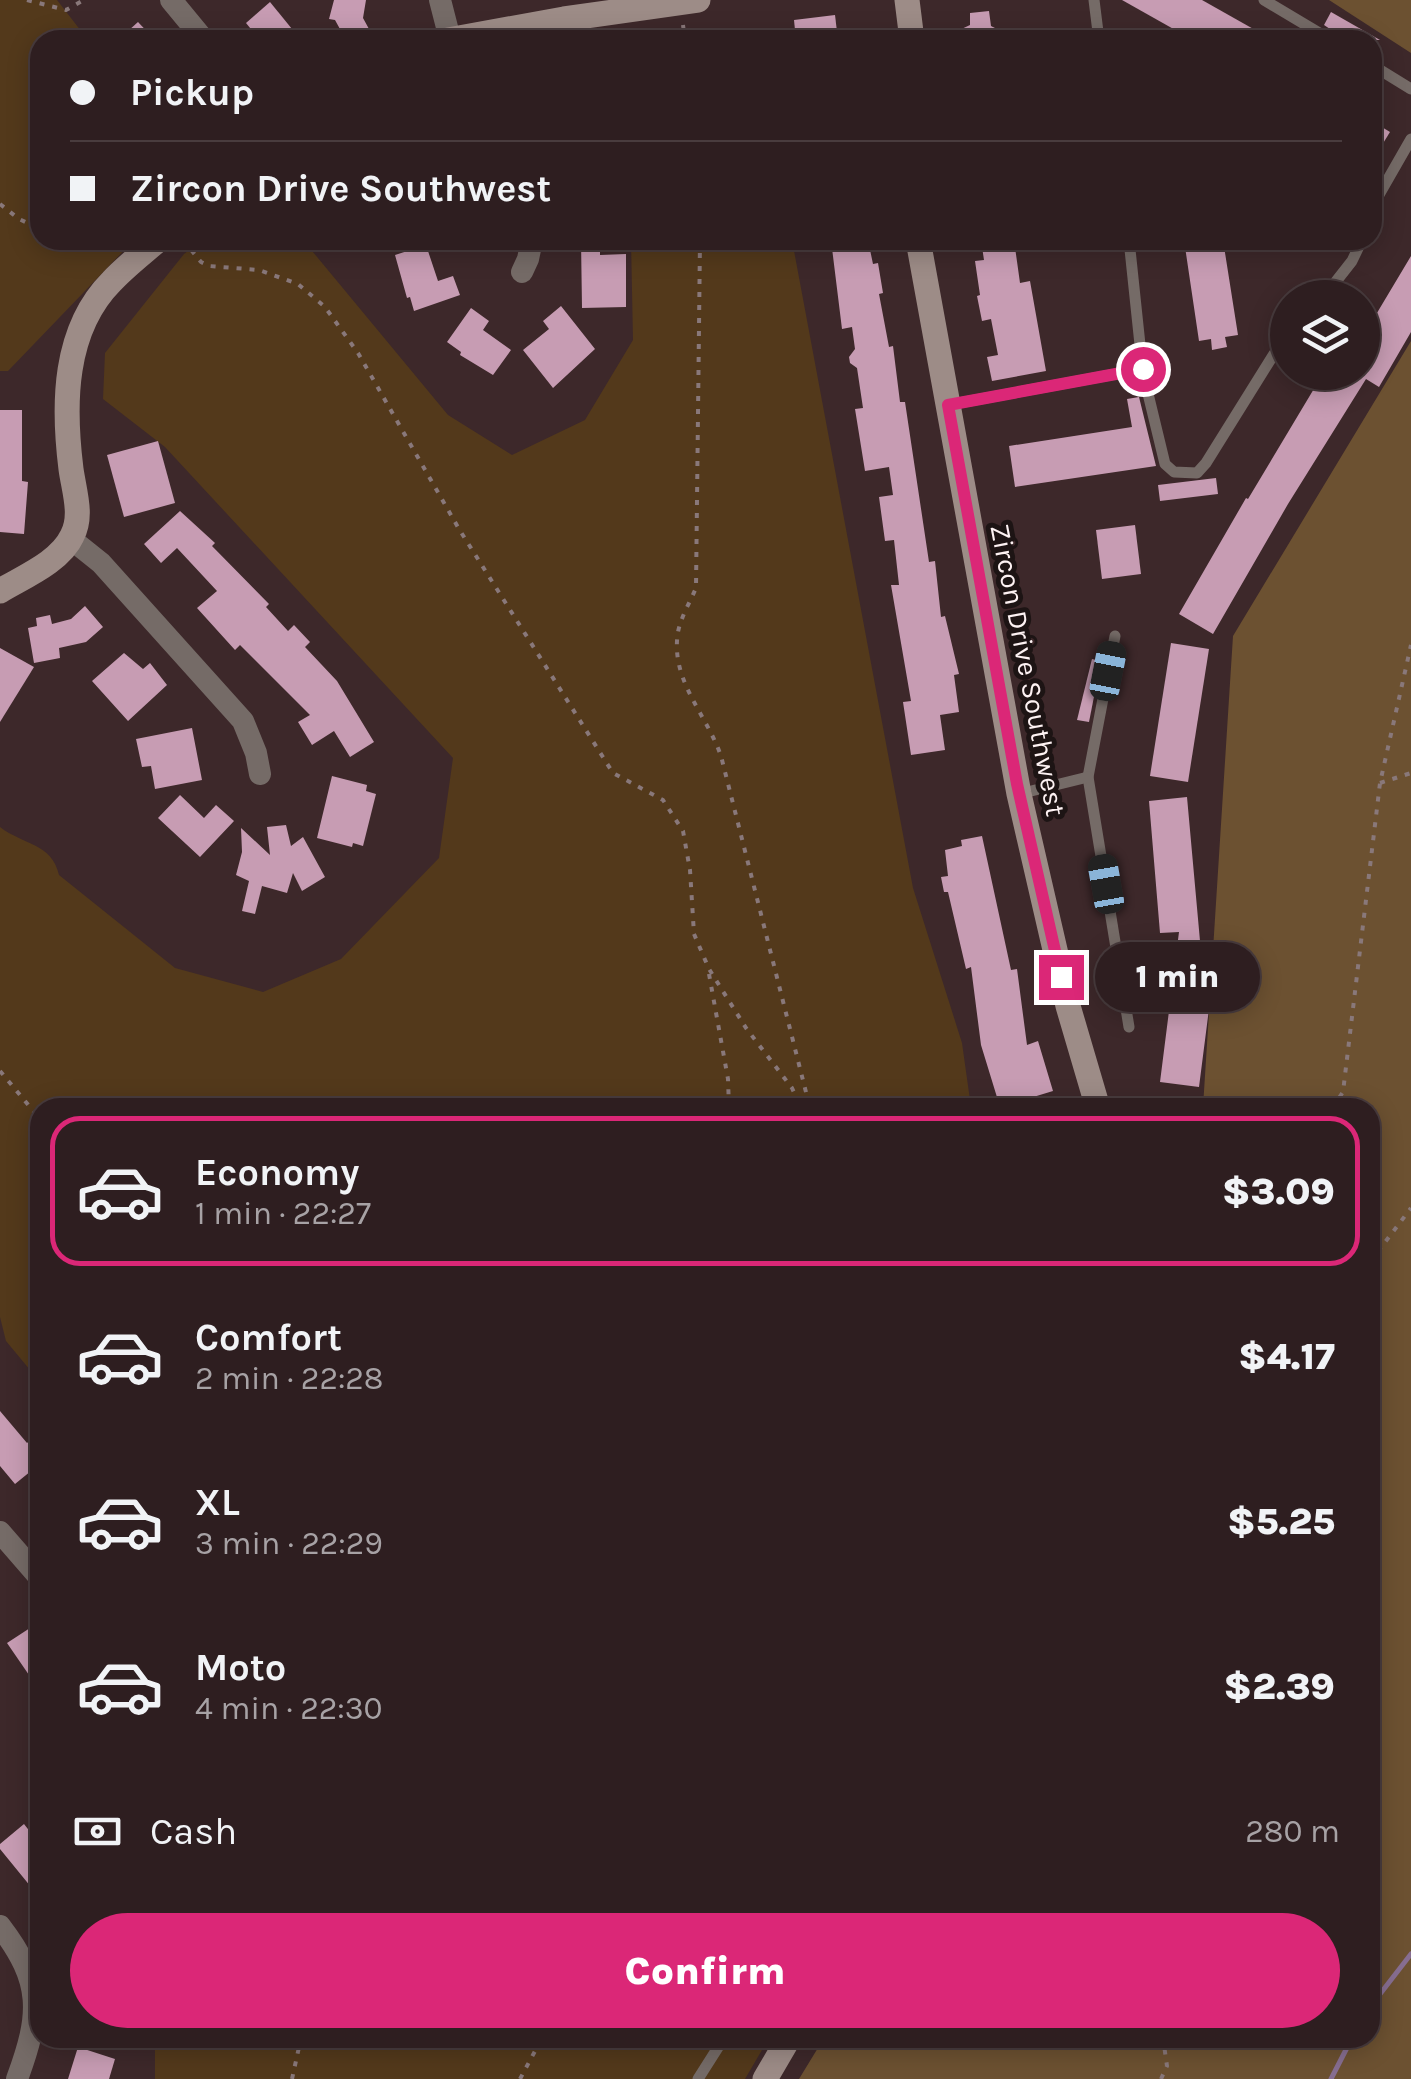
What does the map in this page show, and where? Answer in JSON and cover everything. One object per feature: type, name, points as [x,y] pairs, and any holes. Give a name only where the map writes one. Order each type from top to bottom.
[{"type":"street","points":[[172,0],[196,30]]},
{"type":"street","points":[[440,0],[447,30]]},
{"type":"street","points":[[536,30],[698,0]]},
{"type":"street","points":[[907,0],[911,30]]},
{"type":"street","points":[[0,592],[49,561],[71,540],[79,521],[69,453],[66,388],[76,345],[86,318],[109,283],[147,250]]},
{"type":"street","points":[[522,272],[530,250]]},
{"type":"street","name":"Zircon Drive Southwest","points":[[920,250],[1019,794],[1068,1006],[1095,1098]]},
{"type":"street","points":[[71,540],[100,563],[243,721],[260,774]]},
{"type":"street","points":[[0,1532],[30,1566]]},
{"type":"street","points":[[0,1926],[30,1977]]},
{"type":"street","points":[[17,2079],[30,2039]]},
{"type":"street","points":[[765,2079],[784,2048]]},
{"type":"lane","points":[[1094,0],[1098,30]]},
{"type":"lane","points":[[1264,0],[1314,30]]},
{"type":"lane","points":[[1382,71],[1411,89]]},
{"type":"lane","points":[[1382,190],[1411,139]]},
{"type":"lane","points":[[1130,250],[1143,369],[1165,464],[1174,472],[1197,473],[1214,453],[1270,361]]},
{"type":"lane","points":[[1337,280],[1357,250]]},
{"type":"lane","points":[[948,405],[1143,369]]},
{"type":"lane","points":[[1115,636],[1088,777],[1129,1027]]},
{"type":"lane","points":[[1019,794],[1088,777]]},
{"type":"lane","points":[[698,2079],[718,2048]]},
{"type":"path","points":[[26,0],[66,10],[84,0]]},
{"type":"path","points":[[0,204],[30,224]]},
{"type":"path","points":[[191,250],[209,266],[259,270],[298,284],[325,307],[358,353],[459,529],[613,773],[663,800],[683,832],[694,934],[709,969],[796,1098]]},
{"type":"path","points":[[700,250],[696,588],[678,628],[676,656],[680,676],[713,732],[721,756],[807,1098]]},
{"type":"path","points":[[1339,1098],[1343,1092],[1380,783],[1411,645]]},
{"type":"path","points":[[1380,783],[1411,773]]},
{"type":"path","points":[[709,969],[729,1098]]},
{"type":"path","points":[[0,1070],[30,1107]]},
{"type":"path","points":[[1380,1249],[1411,1208]]},
{"type":"path","points":[[292,2079],[299,2048]]},
{"type":"path","points":[[520,2079],[537,2048]]},
{"type":"path","points":[[1161,2079],[1167,2066],[1164,2048]]},
{"type":"shaded area","points":[[0,0],[57,0],[80,30],[30,30],[30,250],[124,250],[8,371],[0,371]]},
{"type":"shaded area","points":[[1329,0],[1411,0],[1411,53],[1382,34],[1382,30],[1375,30]]},
{"type":"shaded area","points":[[189,250],[311,250],[448,415],[512,455],[585,420],[633,340],[631,250],[794,250],[913,888],[962,1043],[970,1098],[30,1098],[30,1370],[6,1341],[0,1317],[0,827],[43,850],[59,875],[175,968],[263,992],[341,959],[439,858],[453,758],[165,447],[103,399],[105,353]]},
{"type":"shaded area","points":[[1411,341],[1411,2079],[799,2079],[818,2048],[1380,2048],[1380,1098],[1204,1098],[1233,636]]},
{"type":"shaded area","points":[[155,2048],[763,2048],[745,2079],[155,2079]]},
{"type":"building","points":[[334,0],[366,0],[363,18],[369,29],[340,30],[335,20],[329,19]]},
{"type":"building","points":[[1122,0],[1202,0],[1255,30],[1175,30]]},
{"type":"building","points":[[270,2],[293,30],[252,30],[246,23]]},
{"type":"building","points":[[989,11],[991,26],[999,30],[959,30],[970,25],[970,13]]},
{"type":"building","points":[[1331,12],[1362,30],[1332,30],[1324,25]]},
{"type":"building","points":[[835,15],[837,30],[795,30],[794,20]]},
{"type":"building","points":[[138,22],[146,30],[129,30]]},
{"type":"building","points":[[1382,127],[1390,132],[1382,145]]},
{"type":"building","points":[[428,250],[438,281],[453,276],[460,295],[414,311],[395,255]]},
{"type":"building","points":[[581,250],[600,250],[600,255],[626,254],[626,307],[582,308]]},
{"type":"building","points":[[832,250],[870,250],[873,264],[878,263],[883,293],[879,294],[889,347],[893,346],[900,402],[905,402],[929,562],[935,561],[941,617],[945,616],[959,674],[954,675],[959,712],[940,715],[945,750],[911,755],[903,702],[911,701],[891,585],[899,585],[894,540],[885,541],[879,497],[893,495],[889,467],[865,471],[855,409],[863,408],[857,368],[849,357],[855,349],[852,327],[842,329]]},
{"type":"building","points":[[982,250],[1015,250],[1020,283],[1030,281],[1046,371],[992,381],[987,357],[998,355],[991,319],[982,321],[977,296],[980,295],[975,261],[984,260]]},
{"type":"building","points":[[1185,250],[1225,250],[1238,335],[1225,337],[1227,347],[1212,350],[1211,339],[1199,341]]},
{"type":"building","points":[[1411,256],[1411,332],[1380,385],[1380,308]]},
{"type":"building","points":[[561,306],[595,349],[553,388],[523,350],[549,329],[543,321]]},
{"type":"building","points":[[471,308],[489,321],[483,330],[511,350],[493,375],[447,342]]},
{"type":"building","points":[[1313,390],[1359,390],[1213,634],[1179,614]]},
{"type":"building","points":[[1139,397],[1156,466],[1015,487],[1009,446],[1132,427],[1127,399]]},
{"type":"building","points":[[0,410],[22,410],[22,481],[28,482],[24,534],[0,532]]},
{"type":"building","points":[[158,441],[175,503],[124,517],[107,455]]},
{"type":"building","points":[[1216,478],[1218,494],[1160,501],[1158,485]]},
{"type":"building","points":[[180,511],[215,543],[212,546],[269,604],[266,607],[288,631],[294,625],[310,642],[305,647],[337,681],[374,742],[350,757],[334,731],[312,745],[298,722],[310,715],[240,645],[235,650],[197,608],[217,591],[177,548],[161,563],[144,544]]},
{"type":"building","points":[[1135,525],[1141,574],[1102,579],[1096,530]]},
{"type":"building","points":[[85,606],[103,627],[86,642],[59,648],[60,658],[34,663],[28,628],[37,626],[36,618],[50,615],[52,624],[71,619]]},
{"type":"building","points":[[1171,643],[1209,649],[1188,782],[1150,776]]},
{"type":"building","points":[[0,648],[34,667],[0,722]]},
{"type":"building","points":[[124,653],[143,669],[150,663],[167,685],[128,721],[92,681]]},
{"type":"building","points":[[1092,659],[1101,661],[1089,722],[1077,720]]},
{"type":"building","points":[[192,728],[202,780],[155,789],[151,766],[142,767],[136,739]]},
{"type":"building","points":[[332,776],[367,785],[366,791],[376,794],[363,846],[317,838]]},
{"type":"building","points":[[180,795],[204,818],[216,805],[234,821],[200,857],[158,818]]},
{"type":"building","points":[[1187,797],[1201,952],[1216,954],[1199,1087],[1160,1082],[1179,932],[1160,933],[1149,801]]},
{"type":"building","points":[[286,825],[291,846],[303,837],[325,877],[302,891],[293,873],[287,893],[262,886],[255,914],[242,911],[249,881],[236,875],[242,852],[241,828],[270,855],[267,827]]},
{"type":"building","points":[[982,836],[1011,970],[1017,969],[1027,1045],[1038,1041],[1053,1091],[1030,1098],[997,1098],[981,1045],[971,967],[966,969],[941,877],[948,876],[945,850],[962,846],[961,840]]},
{"type":"building","points":[[0,1411],[27,1443],[30,1440],[30,1472],[15,1484],[0,1466]]},
{"type":"building","points":[[30,1628],[30,1676],[7,1643]]},
{"type":"building","points":[[24,1824],[30,1832],[30,1886],[0,1849],[0,1844]]},
{"type":"building","points":[[78,2048],[115,2059],[109,2079],[68,2079]]},
{"type":"waterway","points":[[1380,1994],[1411,1954]]},
{"type":"waterway","points":[[1331,2079],[1347,2048]]},
{"type":"route","points":[[1061,977],[1017,784],[948,405],[1143,369]]}]
